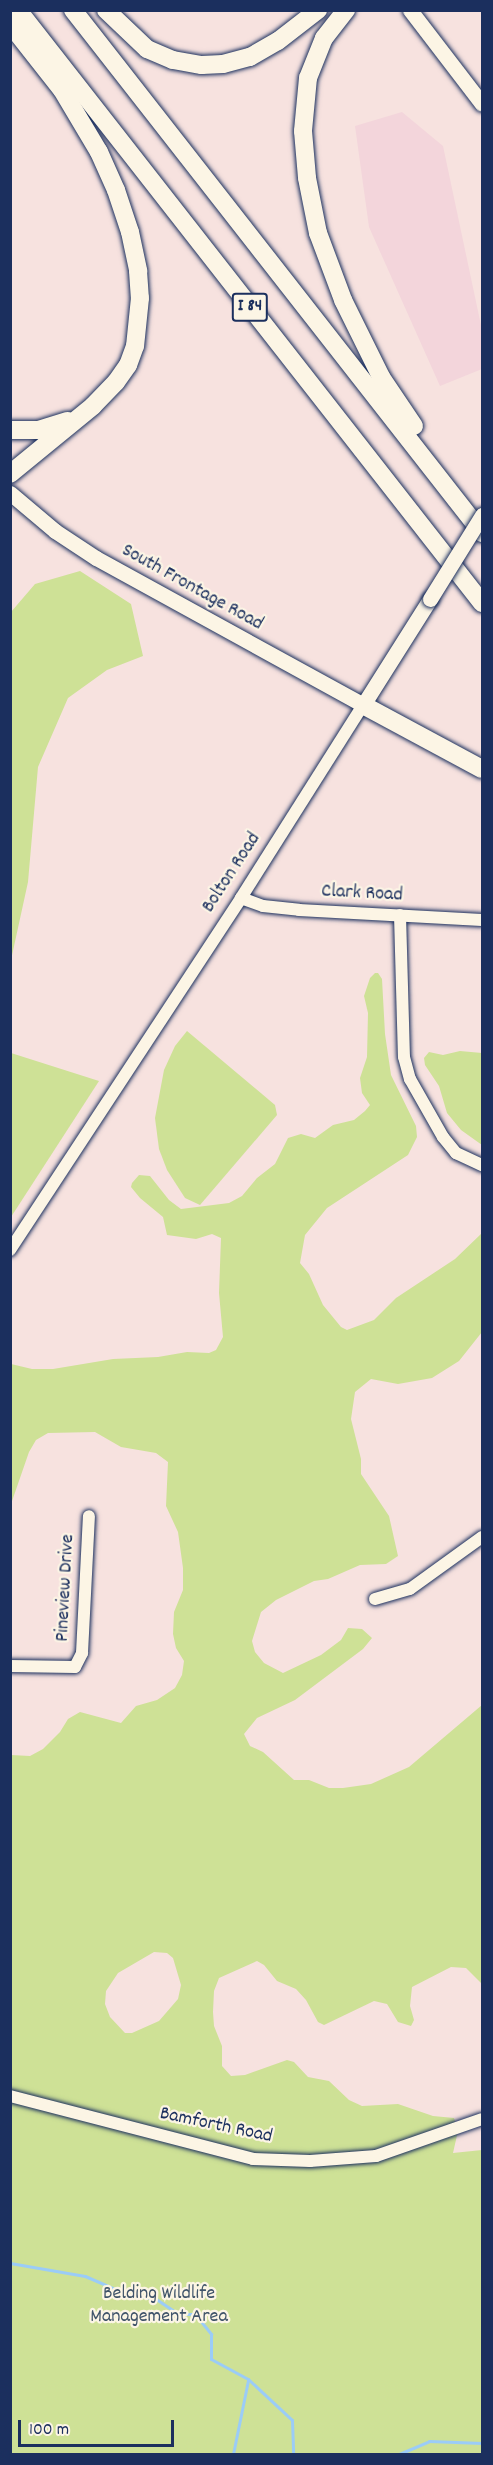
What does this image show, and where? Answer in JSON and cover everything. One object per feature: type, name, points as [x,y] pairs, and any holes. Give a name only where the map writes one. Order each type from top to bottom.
[{"type":"highway","name":"I 84","points":[[18,10],[483,603]]},
{"type":"highway","name":"I 84","points":[[74,10],[483,532]]},
{"type":"highway","points":[[106,10],[147,49],[173,60],[202,65],[234,62],[250,57],[278,41],[318,10]]},
{"type":"highway","points":[[346,10],[329,30],[320,46],[306,90],[303,131],[310,196],[323,249],[343,300],[381,377],[423,438],[436,473]]},
{"type":"highway","points":[[10,24],[62,90],[99,152],[124,211],[137,264],[140,311],[132,356],[109,390],[10,474]]},
{"type":"highway","points":[[10,430],[38,430],[73,420]]},
{"type":"highway","points":[[363,705],[483,769]]},
{"type":"main road","points":[[410,10],[483,104]]},
{"type":"main road","name":"South Frontage Road","points":[[10,493],[56,531],[96,558],[363,705]]},
{"type":"main road","name":"Bolton Road","points":[[363,705],[483,515]]},
{"type":"street","name":"Bolton Road","points":[[10,1250],[241,898],[363,705]]},
{"type":"street","name":"Clark Road","points":[[241,898],[263,906],[483,920]]},
{"type":"street","points":[[400,915],[404,1057],[410,1079],[449,1145],[456,1153],[483,1165]]},
{"type":"street","name":"Pineview Drive","points":[[10,1666],[75,1667],[82,1653],[89,1516]]},
{"type":"street","points":[[375,1599],[410,1590],[483,1537]]},
{"type":"street","name":"Bamforth Road","points":[[10,2096],[253,2158],[299,2161],[376,2156],[483,2119]]},
{"type":"shaded area","points":[[402,112],[443,146],[482,330],[482,369],[440,386],[369,227],[355,126]]},
{"type":"green space","points":[[80,571],[131,604],[143,656],[107,670],[68,698],[38,767],[28,882],[11,960],[11,612],[35,584]]},
{"type":"green space","name":"Belding Wildlife Management Area","points":[[378,973],[382,979],[385,1034],[391,1075],[416,1126],[417,1137],[408,1155],[327,1208],[305,1235],[300,1263],[309,1274],[323,1305],[341,1327],[347,1330],[374,1320],[396,1298],[455,1259],[482,1233],[482,1332],[459,1361],[432,1378],[398,1384],[371,1379],[355,1392],[351,1419],[361,1459],[361,1474],[389,1516],[398,1556],[386,1564],[360,1565],[328,1579],[314,1581],[276,1600],[261,1612],[252,1641],[255,1652],[264,1663],[283,1673],[321,1655],[341,1640],[348,1628],[362,1629],[372,1638],[363,1649],[295,1700],[257,1718],[244,1734],[250,1746],[263,1752],[294,1780],[309,1780],[329,1788],[343,1788],[371,1784],[409,1767],[482,1705],[482,1984],[466,1968],[451,1967],[412,1987],[410,2006],[414,2020],[411,2026],[398,2022],[387,2004],[374,2001],[324,2025],[318,2022],[306,2000],[296,1989],[277,1981],[264,1965],[257,1961],[219,1978],[214,1991],[214,2026],[222,2046],[222,2066],[231,2076],[245,2075],[287,2060],[294,2062],[308,2077],[329,2081],[349,2100],[362,2106],[398,2104],[433,2116],[454,2118],[458,2131],[453,2153],[482,2150],[482,2454],[11,2454],[11,1755],[30,1756],[43,1749],[60,1732],[68,1719],[80,1712],[121,1723],[136,1706],[157,1700],[175,1688],[182,1675],[184,1661],[176,1648],[173,1634],[174,1612],[183,1590],[183,1568],[178,1532],[166,1506],[168,1462],[156,1453],[121,1447],[95,1432],[48,1433],[36,1440],[29,1452],[11,1504],[11,1364],[32,1369],[53,1369],[113,1359],[158,1357],[187,1352],[209,1353],[216,1350],[223,1337],[219,1293],[221,1238],[212,1234],[196,1239],[167,1235],[163,1217],[140,1198],[131,1187],[132,1183],[139,1175],[150,1176],[169,1200],[181,1209],[229,1203],[242,1196],[257,1178],[275,1164],[288,1138],[301,1134],[315,1138],[333,1125],[354,1120],[365,1111],[370,1105],[362,1093],[360,1078],[367,1057],[368,1013],[364,996],[370,978]],"holes":[[[154,1952],[167,1953],[173,1958],[181,1985],[178,1999],[159,2021],[132,2033],[125,2033],[110,2017],[105,2004],[106,1991],[118,1973]]]},
{"type":"green space","points":[[187,1031],[275,1105],[277,1115],[200,1205],[185,1198],[167,1170],[159,1149],[155,1118],[164,1070],[175,1046]]},
{"type":"green space","points":[[460,1051],[482,1053],[482,1145],[461,1130],[447,1113],[439,1086],[425,1065],[424,1058],[429,1052],[443,1055]]},
{"type":"green space","points":[[10,1053],[99,1081],[11,1217]]},
{"type":"waterway","points":[[10,2263],[85,2276],[129,2295],[156,2299],[178,2314],[195,2314],[211,2334],[211,2359],[248,2379],[292,2420],[293,2454]]},
{"type":"waterway","points":[[233,2454],[248,2380]]},
{"type":"waterway","points":[[399,2454],[429,2441],[482,2443]]}]
